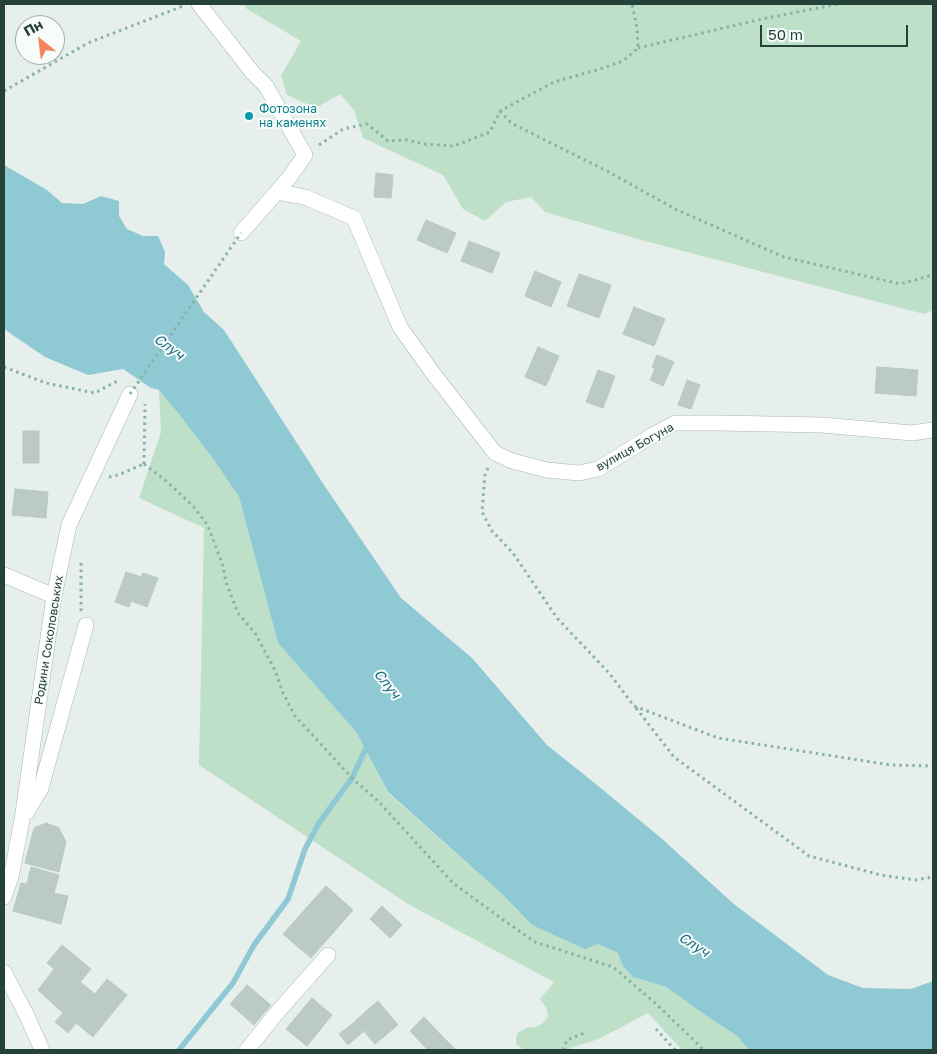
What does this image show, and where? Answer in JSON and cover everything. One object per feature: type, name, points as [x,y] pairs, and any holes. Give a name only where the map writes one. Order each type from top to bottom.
[{"type":"street","points":[[199,4],[252,72],[266,86],[305,155],[289,178],[242,233]]},
{"type":"street","points":[[277,192],[305,196],[354,218],[400,327],[495,454]]},
{"type":"street","name":"Родини Соколовських","points":[[4,897],[11,876],[22,820],[54,596],[70,525],[132,389]]},
{"type":"street","name":"вулиця Богуна","points":[[495,454],[512,461],[546,470],[579,473],[598,469],[675,423],[822,425],[912,433],[933,430]]},
{"type":"street","points":[[4,575],[54,596]]},
{"type":"street","points":[[22,820],[41,788],[86,625]]},
{"type":"street","points":[[247,1050],[328,955]]},
{"type":"street","points":[[4,972],[27,1016],[37,1048]]},
{"type":"path","points":[[4,91],[88,43],[189,4]]},
{"type":"path","points":[[632,4],[637,28],[638,48]]},
{"type":"path","points":[[305,155],[343,129],[366,124],[388,141],[407,140],[424,144],[454,146],[490,132],[500,111],[554,82],[622,61],[638,48],[762,19],[838,4]]},
{"type":"path","points":[[500,111],[511,123],[607,171],[675,209],[784,257],[900,284],[933,275]]},
{"type":"path","points":[[132,389],[242,233]]},
{"type":"path","points":[[4,367],[46,383],[95,393],[124,377]]},
{"type":"path","points":[[144,464],[145,402]]},
{"type":"path","points":[[495,454],[485,475],[482,512],[492,531],[513,554],[557,618],[609,673],[674,757],[809,856],[898,878],[915,880],[933,877]]},
{"type":"path","points":[[118,475],[144,464]]},
{"type":"path","points":[[144,464],[165,480],[194,507],[208,526],[238,614],[255,633],[275,670],[283,693],[295,716],[352,778],[379,802],[453,883],[535,942],[613,967],[654,1002],[704,1050]]},
{"type":"path","points":[[81,566],[81,616],[86,625]]},
{"type":"path","points":[[634,706],[718,738],[891,765],[933,766]]},
{"type":"path","points":[[656,1029],[675,1050]]},
{"type":"path","points":[[563,1050],[568,1040],[587,1032]]},
{"type":"green space","points":[[243,4],[933,4],[933,310],[924,314],[645,241],[545,212],[531,197],[506,202],[485,221],[463,209],[443,175],[363,138],[354,110],[340,94],[316,108],[287,95],[281,76],[301,41],[247,9]]},
{"type":"green space","points":[[159,390],[214,460],[239,497],[278,643],[356,732],[388,793],[502,894],[532,925],[598,944],[619,953],[623,966],[633,977],[666,987],[736,1035],[749,1050],[682,1050],[648,1013],[599,1039],[570,1048],[569,1050],[527,1050],[521,1048],[516,1044],[518,1033],[526,1028],[536,1027],[548,1017],[547,1009],[540,999],[554,982],[408,904],[199,765],[204,528],[139,498],[161,432]]},
{"type":"water","name":"Случ","points":[[4,165],[47,190],[62,203],[83,204],[101,196],[119,201],[119,216],[127,229],[143,236],[158,236],[165,252],[164,264],[188,285],[204,312],[224,330],[324,485],[401,598],[472,658],[547,745],[661,838],[735,905],[828,975],[863,988],[911,989],[933,981],[933,1050],[749,1050],[736,1035],[666,987],[633,977],[623,966],[618,953],[598,944],[585,949],[532,925],[502,894],[388,792],[356,732],[278,643],[239,497],[214,460],[159,390],[151,388],[123,369],[88,375],[45,357],[4,329]]},
{"type":"building","points":[[376,173],[393,175],[391,198],[374,197]]},
{"type":"building","points":[[426,220],[456,233],[447,253],[417,240]]},
{"type":"building","points":[[469,241],[500,253],[492,273],[461,261]]},
{"type":"building","points":[[535,271],[561,282],[551,307],[525,296]]},
{"type":"building","points":[[579,274],[611,285],[599,318],[567,306]]},
{"type":"building","points":[[634,307],[665,319],[654,346],[623,334]]},
{"type":"building","points":[[538,347],[559,356],[546,386],[525,377]]},
{"type":"building","points":[[657,355],[674,362],[663,386],[650,380],[655,369],[652,367]]},
{"type":"building","points":[[877,367],[918,370],[916,396],[875,393]]},
{"type":"building","points":[[598,370],[615,376],[603,408],[586,402]]},
{"type":"building","points":[[687,380],[700,385],[691,409],[678,405]]},
{"type":"building","points":[[23,431],[39,431],[39,463],[23,463]]},
{"type":"building","points":[[15,489],[48,492],[46,518],[12,515]]},
{"type":"building","points":[[126,572],[141,577],[143,573],[158,578],[147,607],[131,601],[129,607],[115,602]]},
{"type":"building","points":[[46,823],[59,828],[66,842],[59,872],[25,863],[34,828]]},
{"type":"building","points":[[31,867],[59,875],[54,893],[68,896],[61,924],[13,911],[21,883],[27,884]]},
{"type":"building","points":[[326,886],[353,910],[311,958],[283,934]]},
{"type":"building","points":[[382,906],[402,925],[390,938],[370,919]]},
{"type":"building","points":[[62,945],[91,969],[80,982],[95,994],[107,979],[127,995],[93,1037],[76,1023],[68,1033],[55,1022],[63,1013],[38,990],[54,969],[47,963]]},
{"type":"building","points":[[247,985],[271,1005],[254,1025],[230,1004]]},
{"type":"building","points":[[312,998],[332,1015],[307,1046],[286,1029]]},
{"type":"building","points":[[378,1001],[398,1025],[375,1044],[355,1021]]},
{"type":"building","points":[[424,1017],[441,1035],[427,1049],[410,1031]]},
{"type":"building","points":[[355,1022],[363,1032],[348,1045],[339,1034]]},
{"type":"building","points":[[441,1035],[456,1050],[427,1049]]},
{"type":"waterway","points":[[179,1050],[233,983],[254,945],[288,899],[305,849],[319,823],[352,778],[368,744]]},
{"type":"place","name":"Фотозона на каменях","points":[[249,116]]}]
